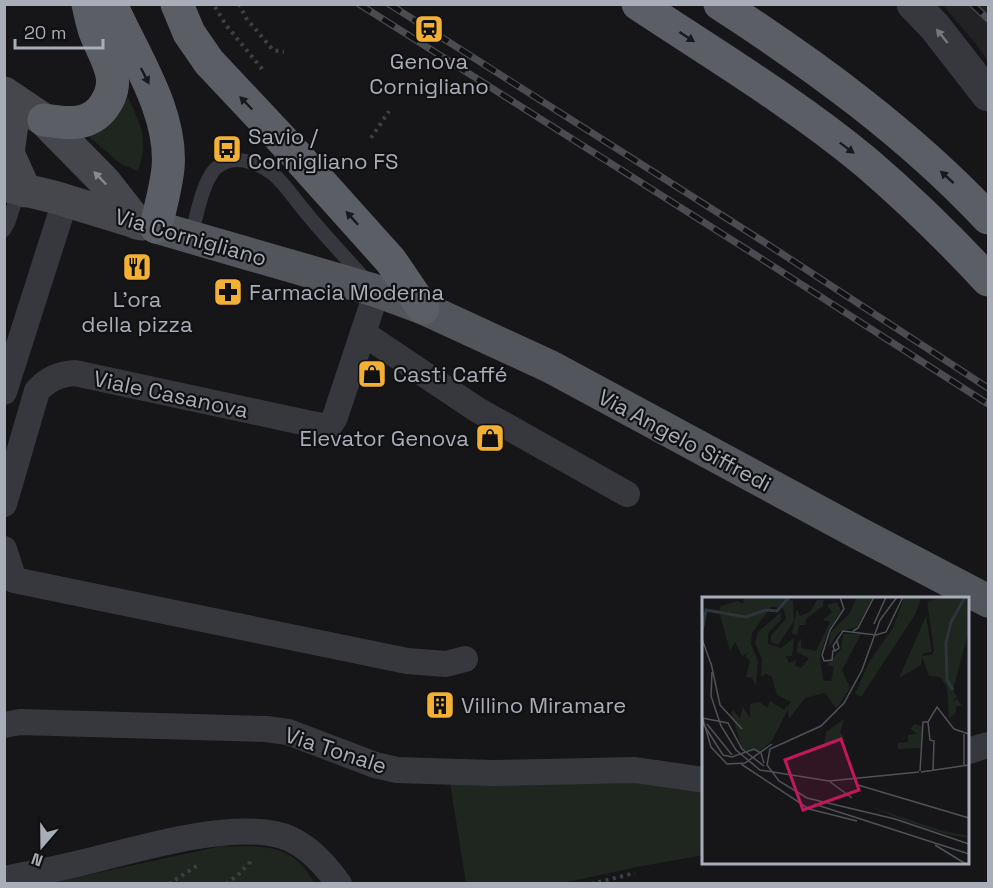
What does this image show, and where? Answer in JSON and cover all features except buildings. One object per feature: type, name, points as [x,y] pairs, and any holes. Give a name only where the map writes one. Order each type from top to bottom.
[{"type":"highway","points":[[44,120],[73,124],[86,121],[108,101],[114,85],[108,59],[95,32],[88,4]]},
{"type":"highway","points":[[111,4],[151,88],[162,115],[167,141],[168,167],[147,225]]},
{"type":"highway","points":[[177,4],[189,33],[209,62],[391,261],[423,308]]},
{"type":"highway","points":[[638,4],[790,105],[866,162],[940,228],[988,280]]},
{"type":"highway","points":[[720,4],[828,78],[892,128],[970,198],[988,218]]},
{"type":"highway","points":[[749,4],[828,78]]},
{"type":"main road","points":[[4,95],[44,120],[147,225]]},
{"type":"main road","points":[[4,95],[14,110],[8,153],[16,188]]},
{"type":"main road","name":"Via Cornigliano","points":[[16,188],[376,291]]},
{"type":"main road","name":"Via Angelo Siffredi","points":[[376,291],[423,308],[551,367],[988,601]]},
{"type":"street","points":[[914,4],[988,95]]},
{"type":"street","points":[[4,392],[65,201]]},
{"type":"street","points":[[376,291],[363,333],[476,409],[627,494]]},
{"type":"street","name":"Viale Casanova","points":[[4,504],[37,391],[45,382],[55,377],[75,373],[321,426],[330,425],[335,417],[363,333]]},
{"type":"street","points":[[4,549],[14,580],[407,661],[446,664],[465,659]]},
{"type":"street","name":"Via Tonale","points":[[4,726],[20,722],[266,729],[288,732],[375,765],[397,770],[493,773],[636,770],[702,780]]},
{"type":"street","points":[[969,751],[988,745]]},
{"type":"street","points":[[4,879],[82,863],[118,852],[201,836],[246,831],[277,834],[299,844],[326,866],[339,884]]},
{"type":"lane","points":[[191,237],[208,179],[223,163],[234,159],[248,160],[274,175],[336,249],[376,291]]},
{"type":"lane","points":[[4,230],[9,221],[16,188]]},
{"type":"path","points":[[239,4],[246,18],[273,50],[284,52]]},
{"type":"path","points":[[371,138],[389,111]]},
{"type":"path","points":[[169,884],[200,863]]},
{"type":"path","points":[[591,884],[635,873]]},
{"type":"shaded area","points":[[943,5],[988,5],[988,61],[975,43]]},
{"type":"shaded area","points":[[128,97],[142,133],[143,150],[138,171],[121,164],[87,135],[112,121]]},
{"type":"shaded area","points":[[638,778],[702,790],[702,855],[563,883],[466,883],[450,783]]},
{"type":"shaded area","points":[[222,846],[263,847],[286,854],[306,870],[314,883],[46,884]]},
{"type":"railway","points":[[359,4],[988,404]]},
{"type":"railway","points":[[389,4],[764,242],[988,388]]},
{"type":"railway","points":[[972,4],[988,19]]},
{"type":"place","name":"Genova Cornigliano","points":[[429,29]]},
{"type":"place","name":"Savio / Cornigliano FS","points":[[227,149]]},
{"type":"place","name":"L'ora della pizza","points":[[137,267]]},
{"type":"place","name":"Farmacia Moderna","points":[[228,292]]},
{"type":"place","name":"Casti Caffé","points":[[372,374]]},
{"type":"place","name":"Elevator Genova","points":[[490,438]]},
{"type":"place","name":"Villino Miramare","points":[[440,705]]}]
